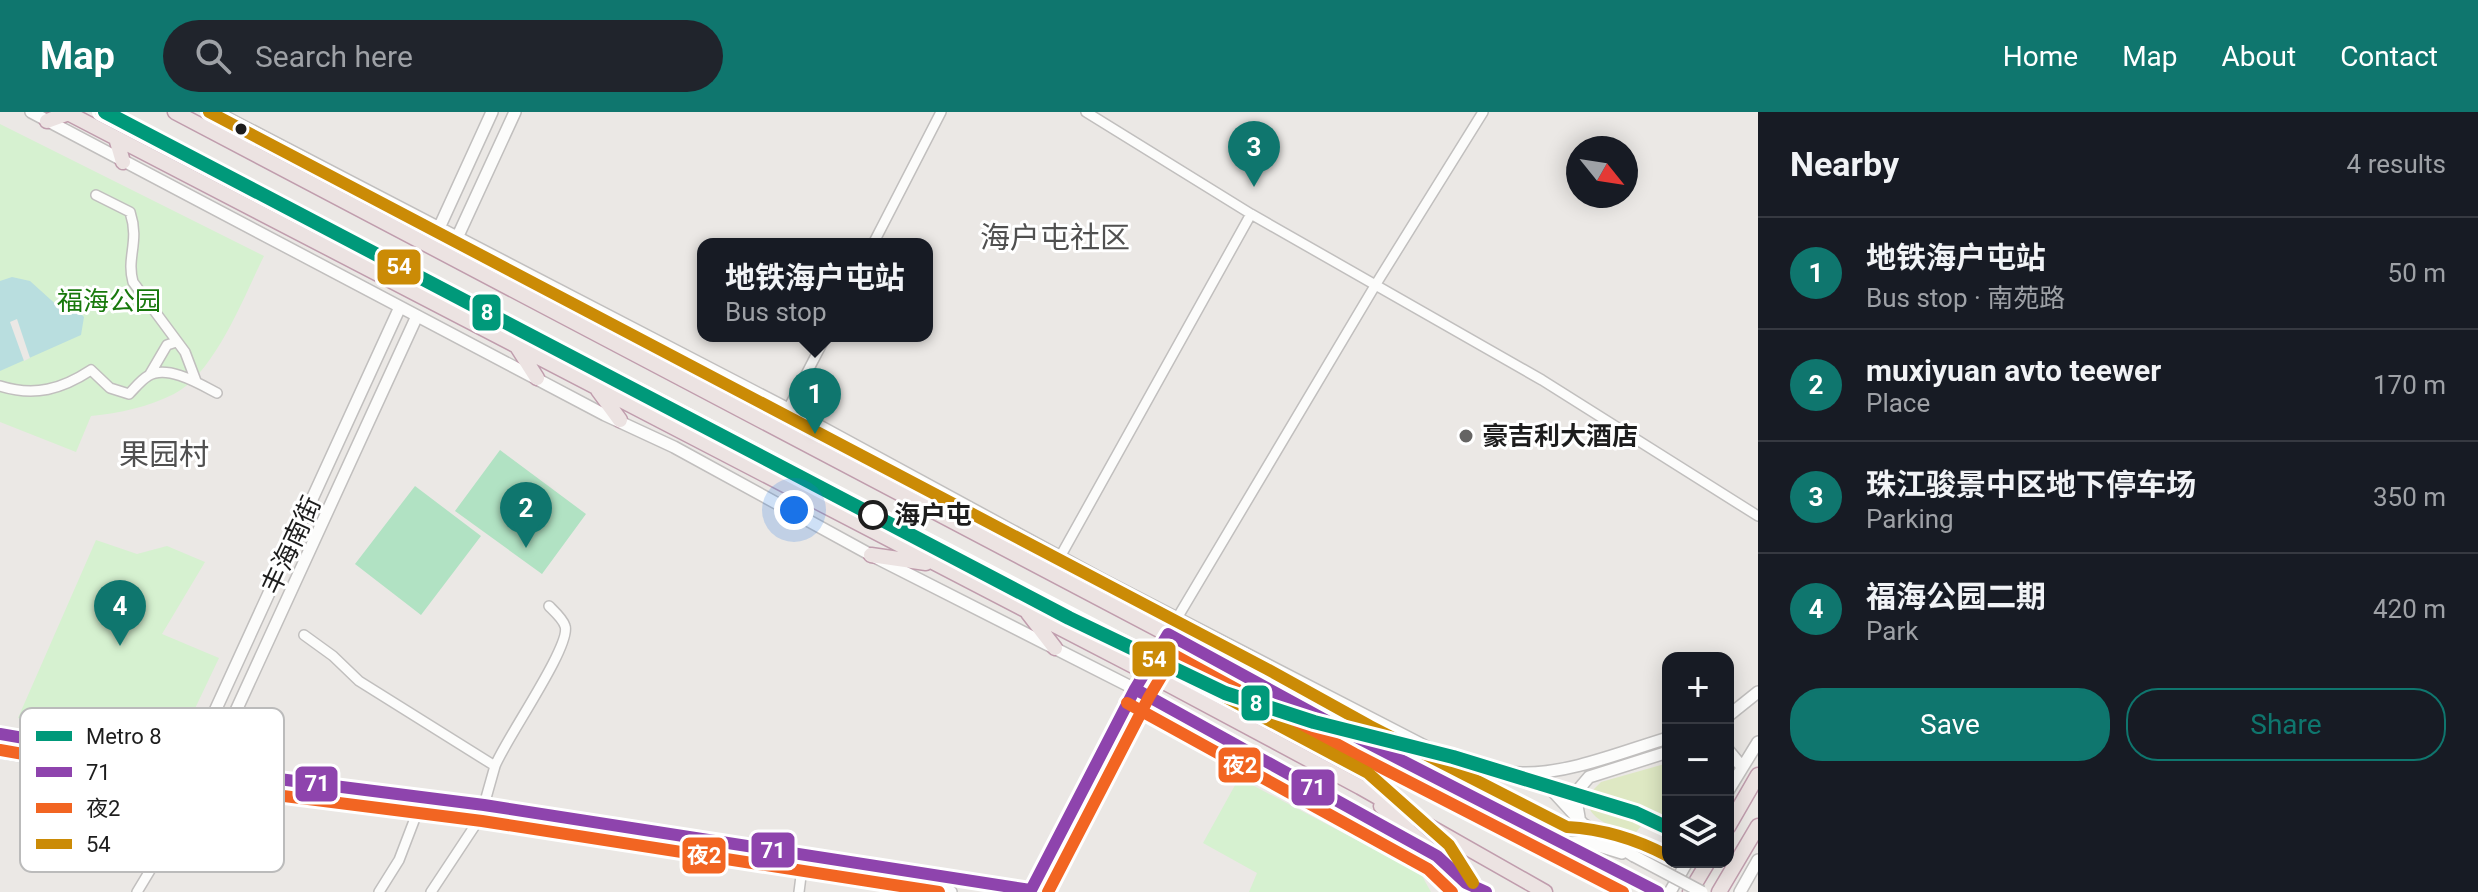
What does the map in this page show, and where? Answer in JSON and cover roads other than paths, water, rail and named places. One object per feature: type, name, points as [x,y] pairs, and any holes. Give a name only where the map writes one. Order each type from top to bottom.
[{"type":"highway","points":[[175,112],[1168,634],[1362,740],[1658,892]]},
{"type":"highway","points":[[47,121],[68,113],[1145,672],[1360,787],[1545,892]]},
{"type":"highway","points":[[116,138],[123,162]]},
{"type":"highway","points":[[515,345],[537,378]]},
{"type":"highway","points":[[596,386],[620,420]]},
{"type":"highway","points":[[871,555],[940,566]]},
{"type":"highway","points":[[1025,610],[1055,648]]},
{"type":"highway","points":[[1362,740],[1444,756]]},
{"type":"highway","points":[[1734,817],[1758,775]]},
{"type":"highway","points":[[1360,787],[1437,856]]},
{"type":"highway","points":[[1719,892],[1758,826]]},
{"type":"highway","points":[[1690,892],[1704,868]]},
{"type":"street","points":[[31,112],[605,415],[674,447],[871,555],[1135,689],[1437,856],[1466,883],[1486,892]]},
{"type":"street","points":[[216,112],[788,409],[1060,557],[1444,756],[1478,766],[1523,773],[1564,768],[1662,740]]},
{"type":"street","points":[[439,228],[492,112]]},
{"type":"street","points":[[457,238],[515,112]]},
{"type":"street","points":[[876,238],[941,112]]},
{"type":"street","points":[[1086,112],[1251,214],[1542,380],[1758,516]]},
{"type":"street","points":[[1030,891],[1135,689],[1376,284],[1483,112]]},
{"type":"street","points":[[96,195],[130,212],[136,229],[130,270],[133,282],[189,359],[196,381]]},
{"type":"street","points":[[1060,557],[1251,214]]},
{"type":"street","name":"丰海南街","points":[[216,708],[400,307]]},
{"type":"street","name":"丰海南街","points":[[237,708],[417,316]]},
{"type":"street","points":[[0,386],[14,390],[44,390],[69,384],[91,370],[110,388],[129,394],[150,374],[167,345],[176,342]]},
{"type":"street","points":[[788,409],[823,342]]},
{"type":"street","points":[[150,374],[176,375],[196,381],[217,393]]},
{"type":"street","points":[[484,805],[502,749],[555,660],[566,635],[565,625],[549,606]]},
{"type":"street","points":[[304,635],[333,656],[359,681],[495,766]]},
{"type":"street","points":[[1734,711],[1758,692]]},
{"type":"street","points":[[0,734],[20,737]]},
{"type":"street","points":[[1734,781],[1758,742]]},
{"type":"street","points":[[0,752],[20,755]]},
{"type":"street","points":[[1580,821],[1576,800],[1578,790],[1589,777],[1662,754]]},
{"type":"street","points":[[1734,757],[1742,767]]},
{"type":"street","points":[[1523,773],[1550,788],[1580,821],[1634,856],[1702,892]]},
{"type":"street","points":[[284,780],[484,805],[1048,892]]},
{"type":"street","points":[[284,796],[478,821],[951,892]]},
{"type":"street","points":[[379,892],[399,860],[417,813]]},
{"type":"street","points":[[431,892],[478,821]]},
{"type":"street","points":[[1563,843],[1586,842],[1634,856]]},
{"type":"street","points":[[1437,856],[1460,892]]},
{"type":"street","points":[[1740,892],[1758,860]]},
{"type":"street","points":[[799,892],[802,868]]},
{"type":"street","points":[[1670,892],[1684,868]]},
{"type":"street","points":[[137,892],[149,872]]},
{"type":"water","points":[[12,277],[30,281],[61,309],[80,313],[84,317],[81,335],[0,371],[0,281]]},
{"type":"metro line","name":"8","points":[[105,112],[1069,618],[1225,693],[1314,722],[1453,757],[1636,813],[1662,825]]},
{"type":"place","name":"珠江骏景中区地下停车场","points":[[1254,187]]},
{"type":"place","name":"地铁海户屯站","points":[[815,434]]},
{"type":"place","name":"豪吉利大酒店","points":[[1466,436]]},
{"type":"place","name":"海户屯","points":[[873,515]]},
{"type":"place","name":"muxiyuan avto teewer","points":[[526,548]]},
{"type":"place","name":"福海公园二期","points":[[120,646]]},
{"type":"district","name":"海户屯社区","points":[[1055,237]]},
{"type":"district","name":"果园村","points":[[164,454]]},
{"type":"park label","name":"福海公园","points":[[109,301]]}]
